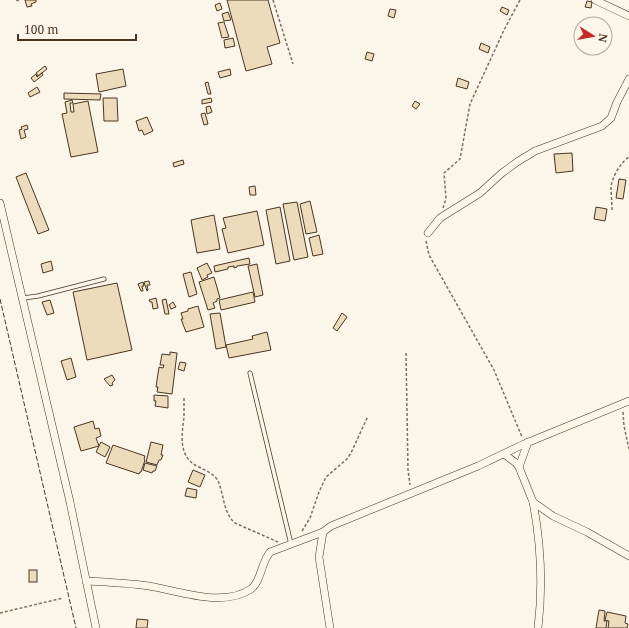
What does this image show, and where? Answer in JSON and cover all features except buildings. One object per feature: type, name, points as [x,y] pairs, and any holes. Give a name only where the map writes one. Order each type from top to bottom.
[{"type":"street","points":[[595,0],[629,16]]},
{"type":"street","points":[[428,233],[440,218],[480,193],[502,173],[523,158],[535,151],[602,126],[611,118],[617,102],[629,79]]},
{"type":"street","points":[[0,203],[70,502],[96,628]]},
{"type":"street","points":[[86,581],[116,582],[150,586],[193,596],[227,597],[242,593],[252,589],[257,582],[266,557],[270,552],[323,532],[331,526],[626,402]]},
{"type":"street","points":[[519,467],[526,443]]},
{"type":"street","points":[[504,454],[516,462],[533,502],[540,548],[541,590],[538,628]]},
{"type":"street","points":[[533,502],[553,516],[587,532],[629,556]]},
{"type":"street","points":[[323,532],[319,557],[330,628]]},
{"type":"lane","points":[[23,298],[38,296],[104,279]]},
{"type":"lane","points":[[250,373],[291,544]]},
{"type":"path","points":[[16,0],[20,1]]},
{"type":"path","points":[[273,0],[293,64]]},
{"type":"path","points":[[440,218],[446,199],[444,173],[460,159],[470,104],[504,30],[520,0]]},
{"type":"path","points":[[612,210],[611,186],[617,172],[629,157]]},
{"type":"path","points":[[428,233],[425,242],[429,255],[494,370],[526,443]]},
{"type":"path","points":[[406,353],[408,470],[411,493]]},
{"type":"path","points":[[184,398],[182,441],[184,452],[193,463],[215,477],[219,482],[225,505],[231,520],[235,523],[291,544],[310,518],[326,476],[347,459],[368,416]]},
{"type":"path","points":[[626,402],[624,426],[629,449]]},
{"type":"path","points":[[0,613],[63,598]]},
{"type":"fence","points":[[0,299],[76,628]]}]
